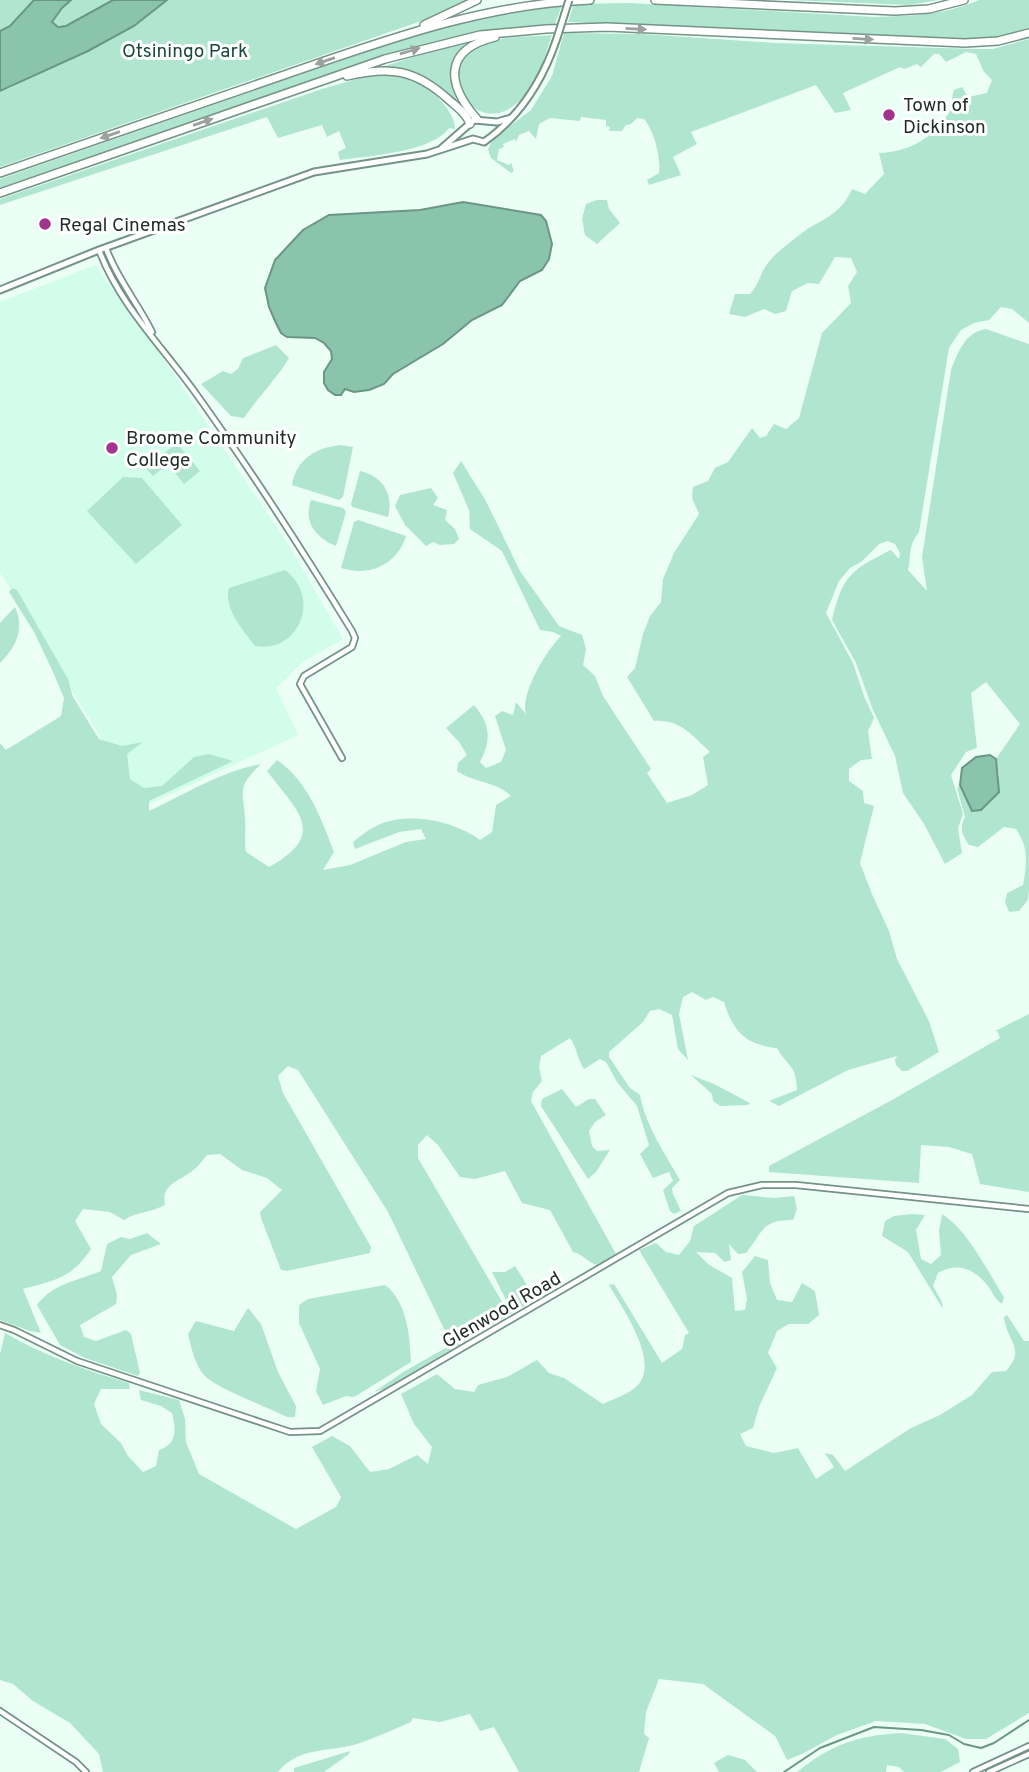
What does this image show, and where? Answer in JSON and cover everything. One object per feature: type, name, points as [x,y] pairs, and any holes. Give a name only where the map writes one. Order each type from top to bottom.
[{"type":"highway","points":[[390,40],[477,0]]},
{"type":"highway","points":[[0,173],[390,40],[487,12],[520,6],[589,0]]},
{"type":"highway","points":[[655,0],[895,11],[929,9],[964,0]]},
{"type":"highway","points":[[0,193],[299,88],[412,51],[461,39],[560,28],[621,28],[965,43],[998,41],[1029,33]]},
{"type":"highway","points":[[472,123],[456,90],[454,78],[457,63],[466,51],[479,42],[519,31]]},
{"type":"highway","points":[[299,88],[380,70],[400,71],[437,89],[472,123]]},
{"type":"main road","points":[[472,123],[469,133],[473,139],[482,143],[526,103],[540,81],[569,0]]},
{"type":"main road","points":[[441,149],[472,123],[497,122],[511,118]]},
{"type":"main road","points":[[486,121],[491,128],[490,137]]},
{"type":"main road","points":[[0,290],[99,250],[314,172],[427,154],[473,139]]},
{"type":"street","points":[[106,248],[120,280],[145,317],[154,336]]},
{"type":"street","points":[[99,250],[117,289],[260,483],[352,631],[355,638],[352,647],[304,676],[300,684],[342,758]]},
{"type":"street","name":"Glenwood Road","points":[[0,1325],[77,1361],[290,1432],[320,1432],[728,1193],[777,1184],[1029,1209]]},
{"type":"street","points":[[0,1711],[76,1762],[86,1772]]},
{"type":"street","points":[[973,1772],[1029,1746]]},
{"type":"street","points":[[989,1772],[1029,1754]]},
{"type":"shaded area","points":[[34,0],[71,0],[52,22],[58,27],[66,26],[113,0],[167,0],[134,26],[88,51],[0,91],[0,31],[10,26]]},
{"type":"shaded area","points":[[463,202],[541,215],[546,221],[552,244],[549,259],[542,270],[520,281],[502,305],[472,320],[443,344],[393,374],[384,384],[354,392],[345,389],[341,395],[335,395],[324,383],[324,372],[332,359],[331,351],[315,338],[287,337],[281,333],[275,321],[265,288],[275,260],[303,230],[329,215],[420,210]]},
{"type":"shaded area","name":"Broome Community College","points":[[95,265],[157,349],[290,547],[343,639],[303,662],[276,688],[298,735],[143,807],[0,572],[0,302]]},
{"type":"shaded area","points":[[990,755],[996,759],[999,792],[981,810],[972,811],[960,785],[962,768],[976,757]]},
{"type":"green space","points":[[0,0],[34,0],[10,26],[0,31]]},
{"type":"green space","points":[[71,0],[113,0],[66,26],[54,25],[52,23],[62,8]]},
{"type":"green space","name":"Otsiningo Park","points":[[166,0],[470,0],[433,17],[0,167],[0,91],[10,88]]},
{"type":"green space","points":[[789,0],[939,0],[909,5]]},
{"type":"green space","points":[[979,0],[1029,0],[1029,28],[1001,36],[965,39],[568,22],[574,4],[629,3],[875,17],[941,12]]},
{"type":"green space","points":[[562,5],[555,24],[478,32],[436,41],[287,89],[0,188],[0,179],[420,33],[492,15]]},
{"type":"green space","points":[[564,33],[976,49],[993,49],[1029,39],[1029,323],[1012,309],[1001,307],[989,320],[974,323],[961,330],[949,348],[919,532],[911,547],[908,570],[927,591],[922,557],[951,370],[960,350],[973,334],[986,329],[1029,344],[1028,900],[1019,911],[1009,912],[1005,902],[1007,893],[1023,885],[1025,849],[1016,829],[1004,827],[978,847],[969,845],[962,831],[965,817],[957,788],[960,785],[972,811],[999,775],[996,759],[1020,724],[986,682],[971,693],[977,748],[966,752],[951,775],[963,814],[958,828],[962,853],[945,864],[924,824],[903,793],[895,756],[873,710],[856,663],[832,620],[845,583],[858,569],[891,550],[899,559],[900,553],[895,544],[887,541],[879,544],[839,581],[826,613],[853,663],[874,718],[868,731],[872,759],[861,760],[849,769],[849,781],[863,791],[864,803],[874,806],[860,863],[889,931],[897,959],[929,1021],[939,1052],[907,1071],[902,1071],[896,1065],[897,1056],[848,1070],[779,1106],[769,1101],[797,1090],[793,1070],[777,1048],[757,1044],[742,1035],[724,1002],[713,997],[706,1000],[692,992],[683,997],[679,1014],[688,1060],[678,1049],[672,1015],[659,1009],[650,1011],[643,1022],[609,1052],[609,1057],[630,1088],[640,1095],[651,1128],[680,1180],[672,1188],[681,1211],[674,1214],[670,1211],[663,1190],[673,1181],[669,1172],[653,1178],[640,1154],[649,1145],[637,1106],[617,1082],[606,1062],[600,1059],[584,1069],[570,1038],[541,1056],[539,1067],[542,1081],[533,1092],[531,1101],[616,1254],[597,1265],[573,1252],[550,1210],[522,1203],[505,1171],[475,1179],[460,1177],[438,1145],[427,1135],[418,1145],[418,1158],[508,1312],[512,1312],[492,1272],[505,1272],[515,1266],[536,1299],[384,1389],[374,1392],[472,1333],[465,1326],[445,1331],[388,1212],[298,1070],[288,1066],[278,1076],[283,1093],[371,1247],[370,1253],[287,1271],[281,1270],[260,1212],[282,1190],[267,1178],[242,1170],[220,1154],[207,1155],[193,1170],[168,1188],[164,1198],[165,1205],[160,1208],[124,1220],[110,1212],[83,1209],[75,1221],[91,1249],[84,1259],[62,1277],[23,1289],[41,1333],[0,1320],[0,743],[6,750],[61,716],[64,698],[34,632],[9,592],[12,588],[17,590],[68,679],[73,697],[99,739],[122,746],[143,742],[127,754],[130,779],[144,788],[162,786],[194,757],[209,754],[233,761],[149,801],[149,811],[218,777],[261,764],[248,778],[243,789],[245,848],[246,852],[269,867],[298,844],[303,833],[297,810],[267,771],[277,760],[305,789],[324,826],[334,852],[323,870],[350,865],[406,842],[426,839],[421,829],[399,832],[355,849],[353,842],[364,833],[397,819],[422,819],[447,824],[480,840],[492,832],[496,805],[511,796],[499,787],[457,771],[458,763],[467,755],[446,728],[474,705],[488,732],[480,762],[486,768],[501,762],[506,750],[495,716],[502,711],[513,715],[516,702],[526,714],[530,684],[548,652],[561,636],[540,630],[502,551],[470,529],[469,510],[453,473],[461,461],[486,501],[520,571],[559,626],[582,635],[586,649],[583,665],[595,676],[603,696],[651,769],[647,773],[667,803],[692,795],[708,785],[703,757],[710,752],[679,726],[654,721],[627,677],[635,668],[650,616],[661,602],[663,579],[674,553],[699,514],[692,498],[693,487],[708,481],[715,468],[728,462],[752,428],[760,438],[766,436],[774,424],[786,429],[799,418],[822,333],[851,303],[848,286],[857,272],[851,258],[835,257],[819,284],[808,283],[792,291],[786,311],[775,314],[764,309],[745,317],[729,314],[735,294],[750,294],[772,258],[806,230],[835,212],[852,189],[865,194],[884,174],[879,153],[901,150],[920,142],[936,129],[950,111],[954,90],[962,87],[968,97],[987,93],[992,80],[984,72],[976,54],[966,52],[946,62],[939,54],[934,54],[921,67],[917,64],[904,69],[900,67],[843,93],[851,110],[835,113],[816,85],[691,132],[697,144],[673,157],[681,175],[649,185],[647,180],[659,173],[659,160],[654,137],[644,119],[637,118],[622,131],[609,131],[606,120],[581,117],[580,121],[550,118],[539,124],[536,139],[529,131],[519,135],[516,142],[515,139],[503,144],[504,147],[499,149],[497,160],[509,165],[511,163],[514,171],[511,173],[491,158],[488,149],[493,139],[531,110],[552,76]]},
{"type":"green space","points":[[552,35],[532,85],[514,105],[497,113],[481,112],[468,103],[460,89],[458,73],[463,58],[477,46],[504,38]]},
{"type":"green space","points":[[471,42],[458,56],[452,69],[452,84],[458,103],[423,77],[404,70],[382,67],[429,52]]},
{"type":"green space","points":[[374,74],[399,75],[428,89],[450,112],[455,129],[449,128],[441,136],[415,148],[340,160],[338,152],[346,148],[339,131],[327,137],[322,125],[278,138],[267,117],[0,205],[0,199],[322,89]]},
{"type":"green space","points":[[607,200],[609,209],[620,223],[597,244],[585,235],[582,219],[586,204]]},
{"type":"green space","points":[[276,345],[289,358],[244,418],[231,416],[201,384],[223,371],[231,374],[238,369],[243,358]]},
{"type":"green space","points":[[177,443],[200,471],[184,484],[168,464],[153,476],[140,462],[156,449],[162,455]]},
{"type":"green space","points":[[340,445],[353,447],[343,497],[339,500],[292,485],[298,468],[308,456]]},
{"type":"green space","points":[[360,471],[380,481],[388,493],[388,517],[352,507]]},
{"type":"green space","points":[[123,477],[142,478],[182,525],[136,564],[87,511]]},
{"type":"green space","points":[[431,488],[438,498],[433,505],[447,510],[445,520],[455,529],[459,539],[454,544],[440,545],[433,542],[426,546],[405,525],[395,506],[400,495]]},
{"type":"green space","points":[[311,500],[343,508],[346,512],[336,546],[323,539],[313,528],[309,515]]},
{"type":"green space","points":[[358,520],[406,536],[396,554],[381,566],[362,571],[341,568],[354,522]]},
{"type":"green space","points":[[285,570],[296,581],[302,594],[300,621],[294,633],[283,641],[270,646],[255,646],[232,611],[229,588]]},
{"type":"green space","points":[[15,607],[19,630],[10,651],[0,663],[0,623]]},
{"type":"green space","points":[[1029,1014],[1029,1192],[980,1184],[972,1154],[949,1147],[921,1145],[919,1183],[769,1172],[769,1166],[1000,1038],[995,1031]]},
{"type":"green space","points":[[691,1075],[750,1103],[720,1106],[713,1101],[712,1094]]},
{"type":"green space","points":[[562,1089],[576,1107],[589,1099],[595,1099],[606,1115],[595,1122],[589,1131],[592,1146],[597,1151],[610,1150],[596,1172],[588,1179],[541,1106],[542,1099]]},
{"type":"green space","points":[[742,1195],[774,1198],[794,1196],[797,1209],[793,1220],[775,1222],[764,1228],[746,1253],[738,1254],[729,1244],[731,1260],[725,1262],[715,1253],[696,1252],[708,1264],[732,1278],[735,1311],[745,1310],[747,1299],[742,1272],[755,1256],[768,1260],[770,1283],[777,1300],[792,1302],[802,1283],[815,1291],[819,1315],[808,1324],[789,1324],[777,1331],[768,1353],[777,1368],[759,1407],[753,1428],[740,1434],[746,1446],[774,1453],[798,1448],[816,1479],[834,1467],[825,1453],[833,1455],[845,1471],[911,1428],[940,1415],[972,1395],[992,1372],[1006,1371],[1015,1356],[1015,1350],[1004,1317],[1007,1315],[1024,1341],[1029,1341],[1029,1713],[986,1739],[966,1739],[925,1724],[876,1721],[837,1735],[787,1760],[775,1736],[703,1684],[659,1679],[646,1712],[644,1734],[649,1738],[639,1772],[519,1772],[494,1727],[480,1731],[470,1714],[440,1722],[413,1718],[411,1722],[360,1743],[296,1757],[278,1772],[103,1772],[99,1754],[70,1723],[33,1701],[13,1684],[0,1680],[0,1354],[5,1333],[66,1362],[129,1383],[130,1389],[101,1389],[94,1404],[101,1424],[121,1443],[128,1456],[143,1472],[156,1466],[159,1450],[169,1444],[174,1436],[174,1425],[172,1413],[161,1406],[141,1400],[139,1390],[179,1400],[185,1419],[186,1442],[199,1474],[296,1529],[336,1507],[341,1497],[312,1447],[332,1436],[350,1446],[370,1472],[389,1469],[417,1455],[428,1464],[432,1447],[414,1424],[401,1394],[437,1374],[455,1389],[474,1392],[478,1385],[507,1377],[537,1360],[549,1373],[564,1378],[603,1404],[634,1389],[643,1376],[645,1363],[642,1350],[630,1321],[609,1285],[614,1284],[662,1363],[682,1349],[685,1335],[689,1333],[639,1250],[656,1243],[666,1252],[679,1255],[690,1241],[694,1226]]},
{"type":"green space","points":[[942,1214],[960,1230],[976,1252],[1004,1297],[1002,1304],[977,1275],[965,1269],[952,1268],[938,1273],[933,1286],[943,1309],[908,1252],[882,1236],[885,1221],[894,1216],[925,1215],[916,1230],[921,1259],[931,1264],[941,1255],[939,1231]]},
{"type":"green space","points":[[147,1233],[161,1244],[131,1255],[112,1277],[117,1295],[116,1304],[80,1325],[84,1337],[96,1341],[126,1330],[131,1334],[140,1373],[138,1376],[85,1358],[60,1345],[37,1305],[58,1287],[101,1271],[107,1244],[121,1237],[130,1239]]},
{"type":"green space","points":[[385,1285],[403,1310],[411,1362],[354,1397],[346,1396],[323,1405],[316,1391],[320,1369],[299,1323],[299,1305],[308,1299]]},
{"type":"green space","points":[[248,1308],[261,1324],[278,1372],[296,1406],[295,1417],[287,1417],[219,1386],[204,1375],[196,1361],[188,1334],[196,1321],[234,1331]]},
{"type":"green space","points":[[901,1733],[945,1739],[958,1749],[960,1762],[941,1772],[904,1772],[899,1767],[887,1765],[886,1772],[797,1772],[845,1743],[871,1736]]},
{"type":"green space","points":[[350,1751],[324,1772],[294,1772],[294,1768]]},
{"type":"green space","points":[[728,1755],[745,1760],[757,1772],[719,1772],[714,1763]]},
{"type":"waterway","points":[[784,1772],[820,1748],[874,1727],[949,1735],[964,1744],[981,1748],[994,1743],[1029,1720]]},
{"type":"place","name":"Town of Dickinson","points":[[889,115]]},
{"type":"place","name":"Regal Cinemas","points":[[45,224]]},
{"type":"place","name":"Broome Community College","points":[[112,448]]}]
